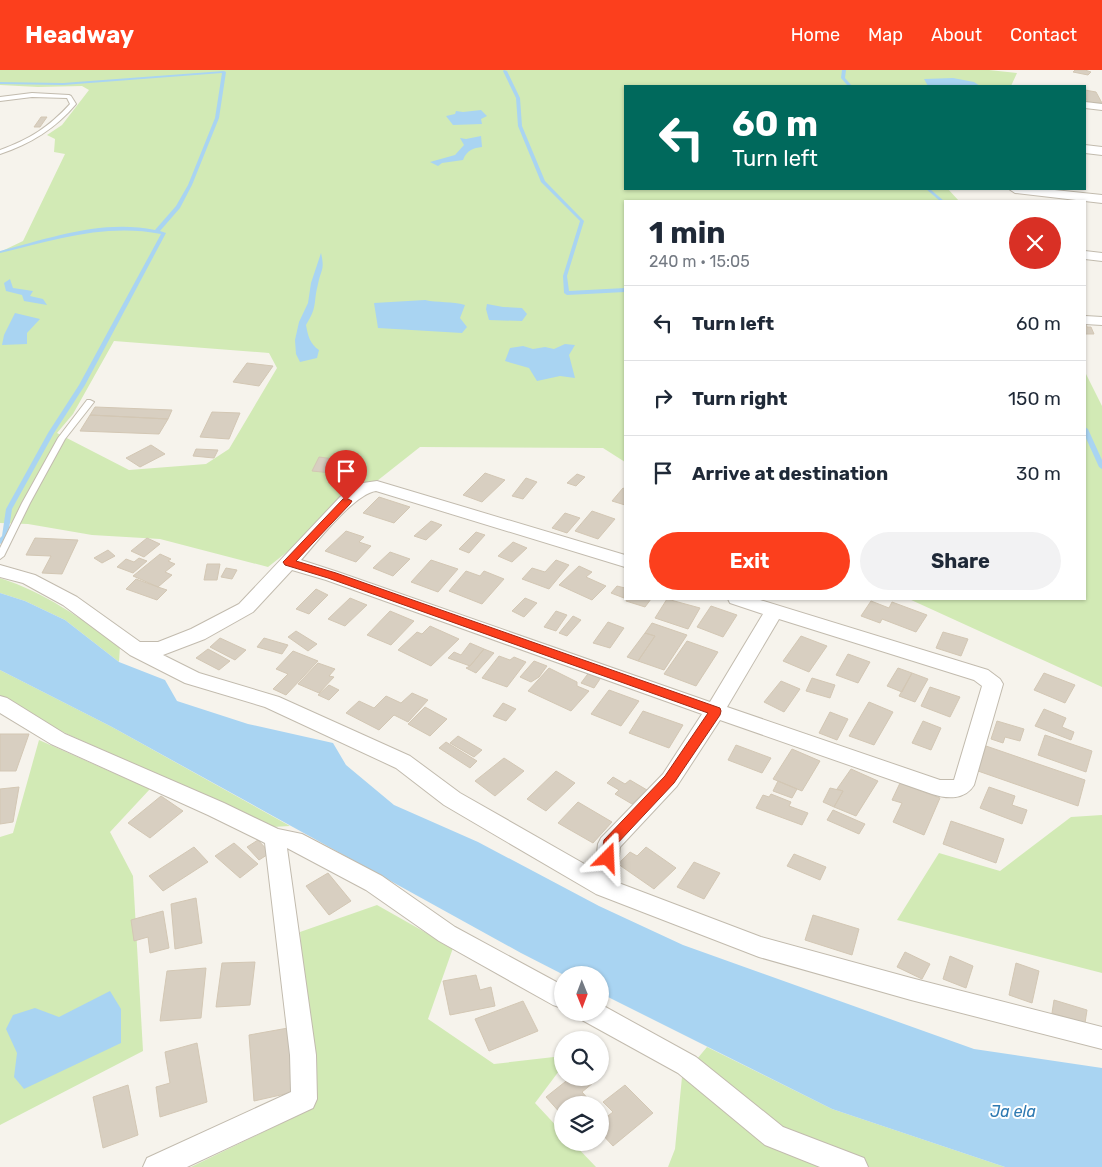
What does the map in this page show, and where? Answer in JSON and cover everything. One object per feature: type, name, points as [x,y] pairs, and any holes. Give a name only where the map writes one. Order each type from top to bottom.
[{"type":"street","points":[[1086,105],[1102,107]]},
{"type":"street","points":[[1086,149],[1102,150]]},
{"type":"street","points":[[1024,190],[1102,199]]},
{"type":"street","points":[[1086,255],[1102,257]]},
{"type":"street","points":[[1086,320],[1102,321]]},
{"type":"street","points":[[137,650],[160,649],[198,634],[246,608],[362,488],[377,486],[624,561]]},
{"type":"street","points":[[289,562],[940,788],[957,789],[963,785],[993,684],[981,675],[740,600]]},
{"type":"street","points":[[0,571],[29,578],[70,601],[137,650],[192,678],[272,702],[403,762],[452,799],[604,887],[759,947],[911,989],[1102,1038]]},
{"type":"street","points":[[604,887],[609,844],[670,780],[715,711],[774,611]]},
{"type":"street","points":[[0,703],[58,739],[216,808],[275,838],[294,840],[374,883],[447,934],[554,993]]},
{"type":"street","points":[[157,1167],[304,1099],[303,1055],[275,838]]},
{"type":"street","points":[[607,1021],[687,1065],[774,1136],[854,1167]]},
{"type":"lane","points":[[0,99],[32,95],[69,97],[73,104],[56,124],[37,137],[0,152]]},
{"type":"lane","points":[[0,556],[26,502],[62,438],[90,402]]},
{"type":"green space","points":[[0,70],[989,70],[1017,73],[1011,85],[624,85],[624,190],[949,190],[958,200],[624,200],[624,461],[603,448],[420,447],[268,567],[160,539],[92,535],[28,524],[0,523],[0,252],[23,241],[65,154],[54,152],[55,139],[47,135],[62,125],[89,90],[82,86],[38,87],[0,85]],"holes":[[[114,341],[269,353],[277,368],[229,449],[206,464],[129,470],[57,433],[73,414]]]},
{"type":"green space","points":[[1086,374],[1102,406],[1102,687],[911,600],[1086,600]]},
{"type":"green space","points":[[0,578],[48,599],[77,616],[120,646],[119,662],[65,620],[25,601],[0,593]]},
{"type":"green space","points":[[0,670],[112,727],[290,826],[272,827],[54,728],[0,696]]},
{"type":"green space","points":[[39,740],[150,789],[110,832],[133,876],[143,1051],[0,1125],[0,837],[13,833]]},
{"type":"green space","points":[[1102,815],[1102,973],[897,920],[939,853],[1000,871],[1071,817]]},
{"type":"green space","points":[[377,905],[453,948],[428,1019],[494,1064],[554,1057],[554,1078],[535,1103],[554,1123],[554,1151],[581,1151],[596,1167],[191,1167],[313,1108],[300,932]]},
{"type":"green space","points":[[707,1047],[832,1109],[1005,1167],[668,1167],[675,1149],[682,1077]]},
{"type":"water","points":[[953,78],[974,82],[978,85],[927,85],[924,79]]},
{"type":"water","points":[[481,110],[487,116],[481,119],[482,124],[453,125],[446,116],[455,114],[456,111]]},
{"type":"water","points":[[481,136],[482,147],[471,150],[463,160],[442,163],[438,166],[430,162],[455,155],[464,145],[460,138],[466,139]]},
{"type":"water","points":[[321,253],[323,263],[314,309],[306,325],[313,345],[319,350],[317,358],[300,362],[296,354],[295,340],[299,322],[308,303],[311,283]]},
{"type":"water","points":[[10,279],[13,288],[33,291],[30,296],[43,299],[47,305],[24,301],[22,295],[6,291],[4,283]]},
{"type":"water","points":[[425,300],[465,305],[460,318],[467,327],[462,333],[378,328],[374,303]]},
{"type":"water","points":[[487,304],[522,308],[527,314],[522,321],[489,320],[486,309]]},
{"type":"water","points":[[15,313],[40,319],[27,333],[27,344],[2,345],[4,335]]},
{"type":"water","points":[[565,344],[575,345],[569,355],[575,378],[560,376],[537,381],[529,368],[505,361],[510,348],[523,346],[533,349],[545,347],[554,349]]},
{"type":"water","name":"Ja ela","points":[[0,593],[25,601],[65,620],[119,662],[165,680],[177,701],[248,724],[333,743],[346,765],[394,805],[478,842],[599,906],[683,945],[974,1049],[1102,1068],[1102,1167],[1005,1167],[832,1109],[609,998],[609,966],[554,966],[554,970],[112,727],[0,670]]},
{"type":"water","points":[[110,991],[121,1009],[121,1043],[24,1089],[14,1077],[17,1053],[6,1029],[13,1015],[35,1008],[59,1017]]},
{"type":"building","points":[[1075,70],[1091,72],[1088,75],[1073,72]]},
{"type":"building","points":[[1086,90],[1096,92],[1102,103],[1087,102]]},
{"type":"building","points":[[41,117],[47,117],[40,127],[34,127]]},
{"type":"building","points":[[1086,325],[1091,327],[1094,334],[1086,334]]},
{"type":"building","points":[[247,363],[273,366],[259,386],[233,382]]},
{"type":"building","points":[[95,407],[172,410],[168,419],[90,415]]},
{"type":"building","points":[[212,412],[240,413],[229,439],[200,437]]},
{"type":"building","points":[[90,415],[168,419],[159,434],[80,431]]},
{"type":"building","points":[[151,445],[165,454],[140,467],[126,458]]},
{"type":"building","points":[[196,449],[218,450],[214,458],[193,456]]},
{"type":"building","points":[[319,457],[358,462],[351,475],[312,471]]},
{"type":"building","points":[[485,473],[505,480],[482,502],[463,495]]},
{"type":"building","points":[[577,474],[585,477],[576,486],[567,483]]},
{"type":"building","points":[[526,478],[537,482],[523,499],[512,496]]},
{"type":"building","points":[[623,488],[624,488],[624,505],[612,501]]},
{"type":"building","points":[[379,497],[410,507],[394,523],[363,513]]},
{"type":"building","points":[[592,511],[615,519],[598,539],[575,531]]},
{"type":"building","points":[[565,513],[580,518],[567,533],[552,528]]},
{"type":"building","points":[[431,521],[442,525],[426,540],[414,536]]},
{"type":"building","points":[[346,531],[364,537],[359,542],[371,546],[356,562],[325,551]]},
{"type":"building","points":[[476,532],[485,535],[469,553],[459,549]]},
{"type":"building","points":[[35,538],[78,540],[62,574],[42,573],[51,556],[26,555]]},
{"type":"building","points":[[147,538],[160,544],[144,557],[131,551]]},
{"type":"building","points":[[513,542],[527,548],[512,562],[498,556]]},
{"type":"building","points":[[108,550],[115,556],[102,563],[94,558]]},
{"type":"building","points":[[390,552],[410,559],[393,576],[373,568]]},
{"type":"building","points":[[160,554],[171,559],[168,561],[175,564],[165,572],[172,575],[158,587],[133,576]]},
{"type":"building","points":[[139,558],[147,561],[133,573],[117,567],[126,559],[134,562]]},
{"type":"building","points":[[431,560],[458,569],[438,592],[411,582]]},
{"type":"building","points":[[556,560],[569,565],[549,589],[522,579],[532,568],[545,572]]},
{"type":"building","points":[[207,564],[220,564],[217,580],[204,580]]},
{"type":"building","points":[[579,566],[592,572],[586,577],[606,586],[592,600],[559,585]]},
{"type":"building","points":[[226,568],[237,570],[232,579],[221,577]]},
{"type":"building","points":[[466,571],[480,576],[484,571],[504,579],[482,604],[449,591]]},
{"type":"building","points":[[136,579],[167,590],[157,600],[126,589]]},
{"type":"building","points":[[617,586],[624,588],[624,598],[611,593]]},
{"type":"building","points":[[316,589],[328,595],[309,614],[296,609]]},
{"type":"building","points":[[350,598],[367,605],[345,626],[328,619]]},
{"type":"building","points":[[525,598],[537,603],[524,617],[512,611]]},
{"type":"building","points":[[626,600],[650,600],[645,607]]},
{"type":"building","points":[[666,600],[700,608],[688,629],[655,618]]},
{"type":"building","points":[[871,601],[889,608],[892,602],[927,615],[916,632],[882,619],[880,623],[861,616]]},
{"type":"building","points":[[711,606],[737,615],[723,637],[697,627]]},
{"type":"building","points":[[390,611],[414,621],[391,645],[367,635]]},
{"type":"building","points":[[556,611],[567,615],[556,631],[544,627]]},
{"type":"building","points":[[573,616],[581,620],[567,636],[559,633]]},
{"type":"building","points":[[608,622],[624,628],[610,648],[593,643]]},
{"type":"building","points":[[652,623],[687,635],[664,670],[638,661],[655,636],[645,633]]},
{"type":"building","points":[[430,626],[459,639],[431,666],[398,650],[417,632],[422,634]]},
{"type":"building","points":[[296,631],[317,644],[308,651],[288,637]]},
{"type":"building","points":[[943,632],[968,639],[961,656],[936,648]]},
{"type":"building","points":[[645,633],[655,636],[638,661],[627,657]]},
{"type":"building","points":[[801,636],[827,646],[809,672],[783,661]]},
{"type":"building","points":[[220,638],[246,650],[235,660],[210,647]]},
{"type":"building","points":[[264,638],[288,645],[282,654],[257,647]]},
{"type":"building","points":[[687,641],[718,652],[696,686],[664,674]]},
{"type":"building","points":[[470,643],[484,649],[470,666],[448,658],[454,652],[461,655]]},
{"type":"building","points":[[208,649],[230,661],[219,670],[196,658]]},
{"type":"building","points":[[484,649],[494,653],[476,673],[466,668],[470,666]]},
{"type":"building","points":[[293,651],[318,661],[286,695],[273,689],[288,674],[276,669]]},
{"type":"building","points":[[848,654],[870,662],[858,683],[836,675]]},
{"type":"building","points":[[499,656],[510,660],[514,657],[526,662],[507,687],[482,678]]},
{"type":"building","points":[[534,661],[547,666],[539,677],[531,682],[520,677]]},
{"type":"building","points":[[318,663],[335,669],[329,676],[334,677],[319,693],[298,684]]},
{"type":"building","points":[[549,668],[577,682],[577,686],[589,691],[571,711],[528,691]]},
{"type":"building","points":[[898,668],[912,673],[902,692],[887,686]]},
{"type":"building","points":[[590,671],[602,676],[594,688],[581,683]]},
{"type":"building","points":[[912,673],[928,679],[915,702],[899,696]]},
{"type":"building","points":[[1044,673],[1075,685],[1065,703],[1034,690]]},
{"type":"building","points":[[812,678],[835,685],[830,698],[806,691]]},
{"type":"building","points":[[781,681],[800,689],[784,712],[764,702]]},
{"type":"building","points":[[329,685],[339,690],[329,700],[318,695]]},
{"type":"building","points":[[930,687],[960,697],[950,717],[921,706]]},
{"type":"building","points":[[609,690],[639,701],[621,726],[591,714]]},
{"type":"building","points":[[412,693],[428,700],[408,722],[394,715],[379,730],[346,713],[359,701],[374,708],[386,696],[401,703]]},
{"type":"building","points":[[869,702],[893,712],[874,745],[849,736]]},
{"type":"building","points":[[503,703],[516,709],[506,721],[493,716]]},
{"type":"building","points":[[425,707],[447,719],[430,736],[408,724]]},
{"type":"building","points":[[1044,709],[1066,718],[1062,727],[1074,732],[1071,740],[1035,726]]},
{"type":"building","points":[[643,711],[683,725],[669,748],[629,733]]},
{"type":"building","points":[[830,712],[848,719],[837,740],[819,733]]},
{"type":"building","points":[[923,721],[941,728],[931,750],[912,743]]},
{"type":"building","points":[[997,721],[1024,729],[1020,741],[1005,737],[1003,743],[991,739]]},
{"type":"building","points":[[0,734],[29,734],[16,771],[0,771]]},
{"type":"building","points":[[1045,735],[1092,751],[1086,772],[1038,755]]},
{"type":"building","points":[[458,736],[482,750],[474,757],[450,743]]},
{"type":"building","points":[[446,742],[477,761],[470,768],[439,748]]},
{"type":"building","points":[[736,745],[771,758],[762,773],[728,760]]},
{"type":"building","points":[[986,746],[1085,780],[1078,806],[978,771]]},
{"type":"building","points":[[792,749],[820,761],[802,791],[773,779]]},
{"type":"building","points":[[504,758],[524,771],[495,796],[475,781]]},
{"type":"building","points":[[851,769],[878,781],[856,816],[834,807],[843,791],[837,789]]},
{"type":"building","points":[[556,771],[575,783],[546,811],[527,799]]},
{"type":"building","points":[[613,777],[625,784],[630,780],[647,790],[632,804],[615,794],[619,790],[607,783]]},
{"type":"building","points":[[778,781],[797,789],[792,798],[773,791]]},
{"type":"building","points":[[900,783],[940,798],[924,835],[893,822],[902,803],[892,800]]},
{"type":"building","points":[[19,787],[13,822],[0,824],[0,789]]},
{"type":"building","points":[[989,787],[1015,796],[1012,805],[1027,810],[1022,824],[980,808]]},
{"type":"building","points":[[830,788],[843,791],[834,807],[823,802]]},
{"type":"building","points":[[771,794],[791,802],[789,806],[808,813],[802,825],[756,808],[763,795],[769,797]]},
{"type":"building","points":[[161,796],[183,811],[150,838],[128,823]]},
{"type":"building","points":[[578,802],[612,822],[593,843],[558,823]]},
{"type":"building","points":[[833,810],[865,824],[859,834],[827,820]]},
{"type":"building","points":[[951,821],[1004,839],[996,863],[943,844]]},
{"type":"building","points":[[258,840],[270,853],[259,860],[247,847]]},
{"type":"building","points":[[234,843],[258,864],[240,878],[215,856]]},
{"type":"building","points":[[194,847],[208,862],[163,891],[149,876]]},
{"type":"building","points":[[646,847],[676,868],[654,889],[618,864],[630,852],[637,856]]},
{"type":"building","points":[[794,854],[826,867],[820,880],[787,866]]},
{"type":"building","points":[[694,862],[720,873],[704,899],[677,887]]},
{"type":"building","points":[[328,873],[351,901],[329,915],[306,886]]},
{"type":"building","points":[[196,898],[202,943],[175,949],[171,904]]},
{"type":"building","points":[[163,911],[169,948],[150,953],[148,937],[134,941],[131,920]]},
{"type":"building","points":[[813,915],[859,929],[852,955],[805,940]]},
{"type":"building","points":[[905,952],[930,964],[922,979],[897,967]]},
{"type":"building","points":[[950,956],[973,966],[966,988],[943,979]]},
{"type":"building","points":[[255,962],[250,1005],[216,1007],[222,963]]},
{"type":"building","points":[[1016,963],[1039,971],[1032,1003],[1009,995]]},
{"type":"building","points":[[206,968],[201,1018],[160,1021],[167,971]]},
{"type":"building","points":[[476,975],[480,990],[491,987],[495,1006],[450,1015],[443,981]]},
{"type":"building","points":[[1054,1000],[1087,1010],[1085,1023],[1052,1013]]},
{"type":"building","points":[[523,1001],[538,1031],[489,1051],[475,1019]]},
{"type":"building","points":[[288,1028],[294,1092],[254,1101],[249,1035]]},
{"type":"building","points":[[197,1043],[207,1102],[160,1117],[156,1087],[170,1083],[165,1052]]},
{"type":"building","points":[[128,1085],[138,1135],[103,1148],[93,1097]]},
{"type":"building","points":[[625,1085],[653,1113],[613,1146],[609,1142],[609,1115],[613,1112],[609,1108],[609,1097]]},
{"type":"building","points":[[560,1086],[589,1086],[582,1092],[586,1096],[554,1096],[554,1106],[546,1097]]},
{"type":"waterway","points":[[844,70],[843,78],[849,85]]},
{"type":"waterway","points":[[505,71],[518,98],[520,126],[543,182],[582,221],[565,276],[567,293],[624,290]]},
{"type":"waterway","points":[[0,83],[63,84],[224,72],[217,118],[190,185],[178,207],[157,231]]},
{"type":"waterway","points":[[929,190],[941,200]]},
{"type":"waterway","points":[[0,252],[82,232],[103,229],[144,229],[164,233],[82,385],[51,433],[9,509],[5,536],[0,542]]},
{"type":"waterway","points":[[1086,431],[1102,467]]},
{"type":"route","points":[[346,501],[289,562],[715,711],[670,780],[609,844],[608,858]]}]
